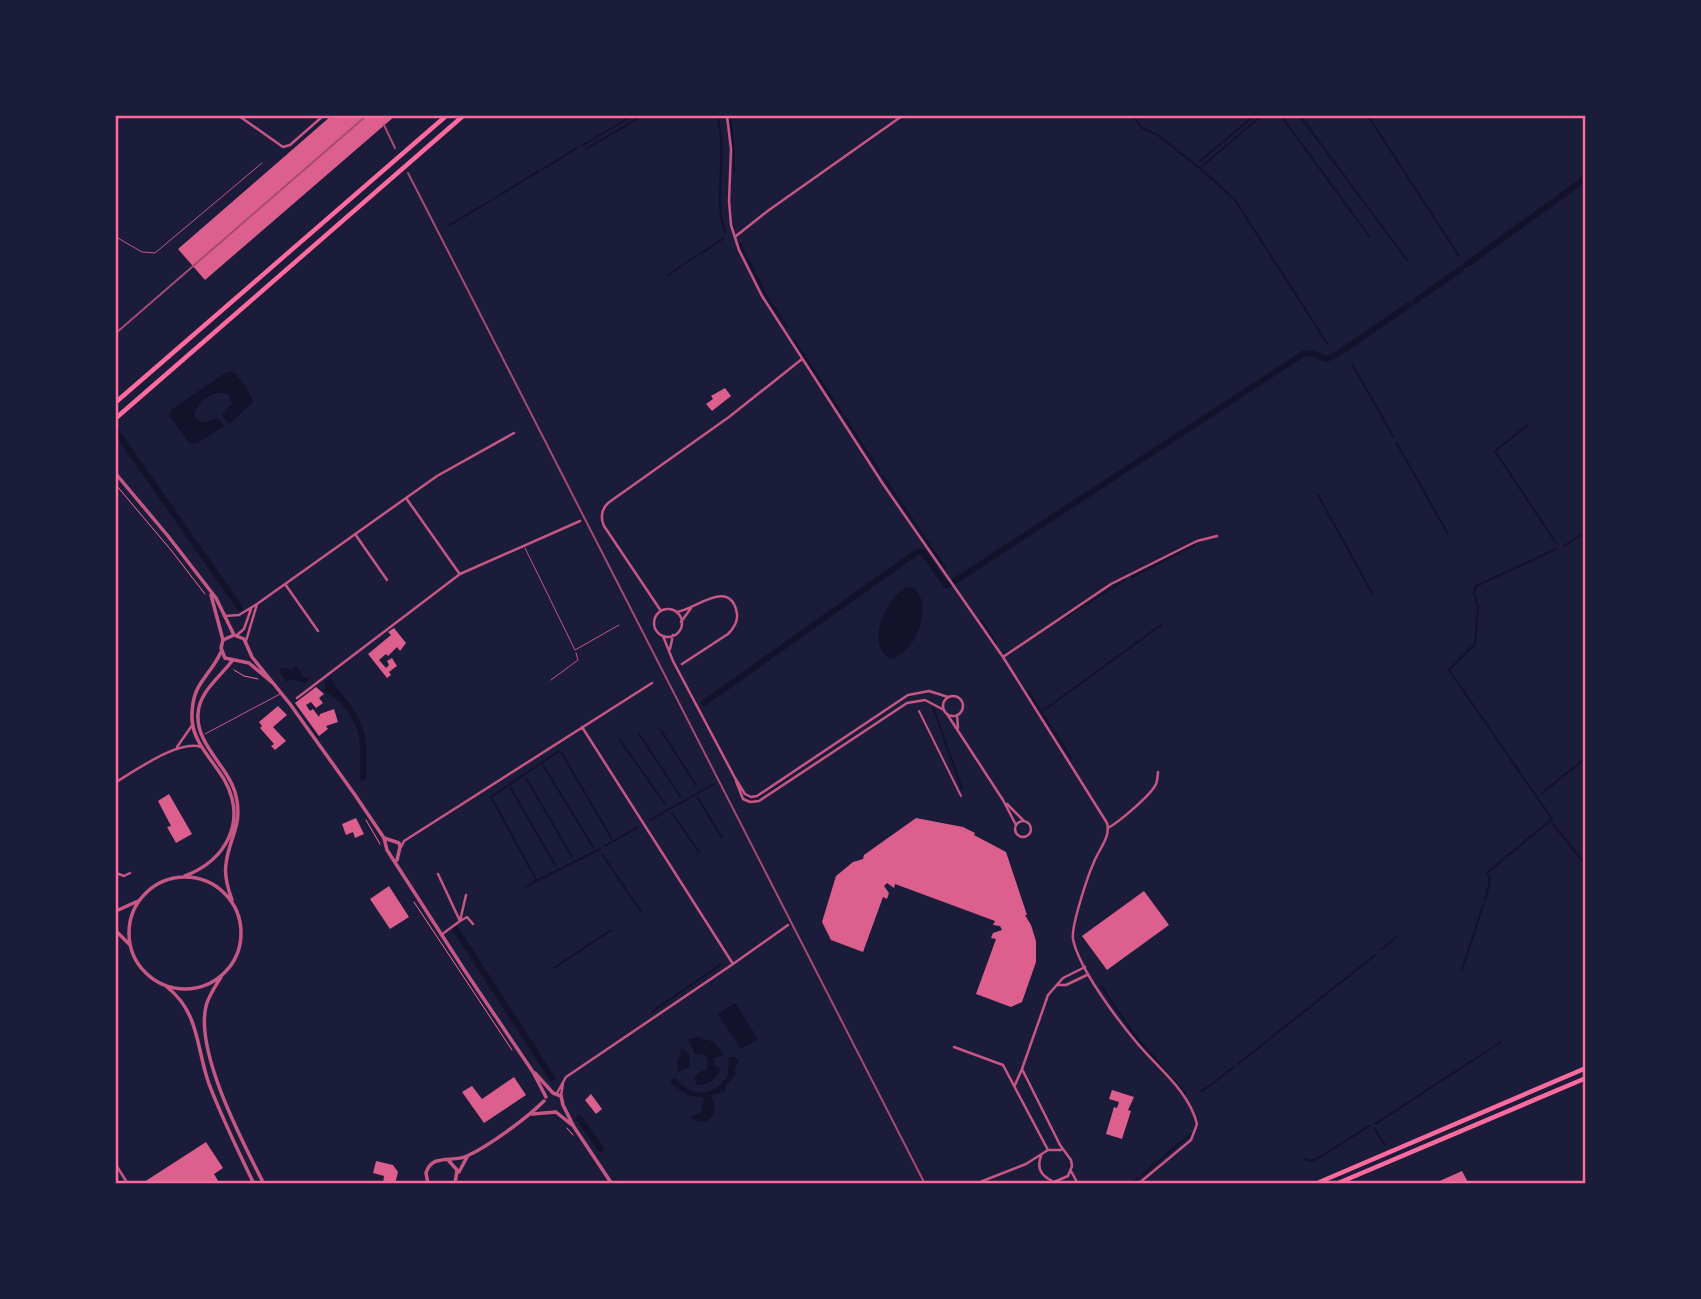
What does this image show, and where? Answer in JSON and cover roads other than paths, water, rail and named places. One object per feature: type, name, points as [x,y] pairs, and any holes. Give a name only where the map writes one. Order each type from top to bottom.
[{"type":"highway","points":[[116,402],[446,116]]},
{"type":"highway","points":[[116,418],[463,116]]},
{"type":"highway","points":[[1315,1184],[1586,1068]]},
{"type":"highway","points":[[1336,1184],[1586,1078]]},
{"type":"street","points":[[239,116],[283,147],[290,145],[323,116]]},
{"type":"street","points":[[727,116],[731,149],[729,210],[732,229],[737,246],[762,296],[883,484],[1003,657],[1088,790],[1108,828],[1106,839],[1090,869],[1073,928],[1074,940],[1088,974],[1138,1043],[1187,1101],[1197,1128],[1191,1140],[1138,1184]]},
{"type":"street","points":[[736,236],[902,116]]},
{"type":"street","points":[[661,611],[604,526],[601,516],[603,509],[608,502],[729,417],[802,359]]},
{"type":"street","points":[[224,616],[239,615],[257,604],[437,476],[514,433]]},
{"type":"street","points":[[116,474],[168,536],[209,595],[219,603],[236,635],[274,684]]},
{"type":"street","points":[[406,498],[460,574]]},
{"type":"street","points":[[298,698],[460,574],[580,521]]},
{"type":"street","points":[[355,534],[387,580]]},
{"type":"street","points":[[1003,657],[1111,584],[1197,541],[1217,536]]},
{"type":"street","points":[[285,584],[318,631]]},
{"type":"street","points":[[116,911],[140,901],[155,887],[200,870],[218,856],[232,825],[233,810],[229,790],[202,747],[193,724],[193,709],[199,684],[221,652],[223,640],[209,595]]},
{"type":"street","points":[[682,664],[733,629],[737,617],[734,605],[728,599],[720,596],[705,599],[691,608],[676,612],[668,609],[661,611],[654,622],[743,799],[750,802],[759,801],[907,703],[925,700],[947,714],[1003,800],[1016,825],[1017,835],[1026,836],[1031,829],[1029,824],[1003,800]]},
{"type":"street","points":[[223,640],[244,629],[250,611],[257,604]]},
{"type":"street","points":[[221,652],[225,658],[232,661],[245,656],[249,625],[257,604]]},
{"type":"street","points":[[663,636],[673,635],[680,630],[681,622],[691,608]]},
{"type":"street","points":[[676,612],[681,622]]},
{"type":"street","points":[[670,652],[673,635]]},
{"type":"street","points":[[239,660],[258,669],[282,693],[384,838],[390,853],[441,935],[533,1072],[545,1099],[546,1108],[574,1127]]},
{"type":"street","points":[[232,661],[203,696],[198,715],[201,735],[228,776],[236,794],[237,828],[225,871],[240,923],[241,942],[235,959],[212,990],[206,1006],[204,1028],[219,1085],[264,1184]]},
{"type":"street","points":[[397,862],[399,849],[404,841],[652,682]]},
{"type":"street","points":[[734,778],[745,794],[757,796],[908,695],[929,691],[948,697],[955,696],[962,702],[961,711],[957,715]]},
{"type":"street","points":[[944,710],[944,701],[948,697]]},
{"type":"street","points":[[919,710],[961,796]]},
{"type":"street","points":[[947,714],[957,715]]},
{"type":"street","points":[[957,715],[959,731]]},
{"type":"street","points":[[174,749],[193,724]]},
{"type":"street","points":[[582,727],[733,964]]},
{"type":"street","points":[[116,782],[174,749],[189,744],[202,747]]},
{"type":"street","points":[[1108,828],[1122,821],[1149,793],[1157,784],[1158,772]]},
{"type":"street","points":[[1016,825],[1024,821]]},
{"type":"street","points":[[384,838],[404,841]]},
{"type":"street","points":[[387,846],[395,841]]},
{"type":"street","points":[[395,841],[399,849]]},
{"type":"street","points":[[390,853],[399,849]]},
{"type":"street","points":[[116,873],[124,876],[130,873]]},
{"type":"street","points":[[438,874],[460,921]]},
{"type":"street","points":[[180,878],[198,879],[215,886],[234,906]]},
{"type":"street","points":[[460,921],[466,895]]},
{"type":"street","points":[[140,901],[131,922],[131,945],[140,967],[184,1004],[191,1017],[209,1083],[254,1184]]},
{"type":"street","points":[[441,935],[467,917],[472,925]]},
{"type":"street","points":[[449,1161],[468,1156],[531,1114],[545,1099],[557,1094],[566,1077],[788,925]]},
{"type":"street","points":[[116,931],[131,945]]},
{"type":"street","points":[[1014,1085],[1048,995],[1063,978],[1084,967]]},
{"type":"street","points":[[165,986],[193,989],[207,985],[224,974]]},
{"type":"street","points":[[1058,985],[1066,985],[1088,974]]},
{"type":"street","points":[[954,1047],[1003,1065],[1048,1150]]},
{"type":"street","points":[[1022,1069],[1071,1160],[1071,1171],[1078,1184]]},
{"type":"street","points":[[533,1072],[557,1094],[574,1127],[612,1184]]},
{"type":"street","points":[[531,1114],[553,1112],[563,1105]]},
{"type":"street","points":[[975,1184],[1026,1164],[1048,1150],[1064,1151]]},
{"type":"street","points":[[456,1184],[458,1174],[468,1156]]},
{"type":"street","points":[[1039,1168],[1041,1156]]},
{"type":"street","points":[[422,1184],[427,1181],[428,1167],[432,1162],[443,1159],[449,1161],[456,1166],[458,1174]]},
{"type":"street","points":[[1026,1164],[1034,1164],[1044,1177],[1056,1183],[1071,1171]]},
{"type":"street","points":[[116,1165],[128,1184]]},
{"type":"lane","points":[[116,237],[146,254],[160,251],[262,163]]},
{"type":"lane","points":[[524,546],[578,660],[551,680]]},
{"type":"lane","points":[[575,650],[619,625]]},
{"type":"lane","points":[[205,734],[282,693]]},
{"type":"waterway","points":[[583,145],[632,116]]},
{"type":"waterway","points":[[586,149],[642,116]]},
{"type":"waterway","points":[[717,116],[721,146],[720,204],[725,232]]},
{"type":"waterway","points":[[730,116],[734,172]]},
{"type":"waterway","points":[[1133,116],[1142,128],[1158,135],[1235,200],[1327,343]]},
{"type":"waterway","points":[[1200,161],[1254,116]]},
{"type":"waterway","points":[[1202,166],[1261,116]]},
{"type":"waterway","points":[[1281,116],[1370,237]]},
{"type":"waterway","points":[[1300,116],[1407,260]]},
{"type":"waterway","points":[[1368,116],[1459,256]]},
{"type":"waterway","points":[[543,169],[577,148]]},
{"type":"waterway","points":[[495,198],[539,171]]},
{"type":"waterway","points":[[1466,265],[1586,178]]},
{"type":"waterway","points":[[448,226],[492,200]]},
{"type":"waterway","points":[[700,254],[724,238]]},
{"type":"waterway","points":[[740,244],[767,297],[787,327]]},
{"type":"waterway","points":[[668,275],[696,256]]},
{"type":"waterway","points":[[1415,301],[1461,269]]},
{"type":"waterway","points":[[1339,353],[1409,305]]},
{"type":"waterway","points":[[794,340],[880,472]]},
{"type":"waterway","points":[[955,581],[1303,354],[1312,353],[1326,359],[1336,355]]},
{"type":"waterway","points":[[1352,364],[1393,436]]},
{"type":"waterway","points":[[1528,425],[1495,451],[1556,543]]},
{"type":"waterway","points":[[116,431],[240,608]]},
{"type":"waterway","points":[[1396,442],[1448,534]]},
{"type":"waterway","points":[[882,475],[945,568]]},
{"type":"waterway","points":[[1318,495],[1372,593]]},
{"type":"waterway","points":[[1564,546],[1586,532]]},
{"type":"waterway","points":[[1132,577],[1194,545]]},
{"type":"waterway","points":[[1485,901],[1490,880],[1487,873],[1552,819],[1449,670],[1475,644],[1478,609],[1474,591],[1476,586],[1556,549]]},
{"type":"waterway","points":[[704,703],[917,552],[923,552],[946,585],[950,584]]},
{"type":"waterway","points":[[1062,619],[1125,580]]},
{"type":"waterway","points":[[981,620],[996,643]]},
{"type":"waterway","points":[[1044,710],[1161,625]]},
{"type":"waterway","points":[[1028,691],[1071,758]]},
{"type":"waterway","points":[[345,703],[360,730],[363,778]]},
{"type":"waterway","points":[[933,707],[962,789]]},
{"type":"waterway","points":[[660,729],[696,785]]},
{"type":"waterway","points":[[639,734],[680,796]]},
{"type":"waterway","points":[[620,740],[665,804]]},
{"type":"waterway","points":[[537,881],[491,797],[559,751]]},
{"type":"waterway","points":[[561,752],[612,839]]},
{"type":"waterway","points":[[1541,794],[1586,758]]},
{"type":"waterway","points":[[543,765],[593,847]]},
{"type":"waterway","points":[[526,778],[572,857]]},
{"type":"waterway","points":[[650,820],[714,784]]},
{"type":"waterway","points":[[510,787],[555,865]]},
{"type":"waterway","points":[[698,798],[722,838]]},
{"type":"waterway","points":[[672,813],[699,852]]},
{"type":"waterway","points":[[1553,824],[1586,865]]},
{"type":"waterway","points":[[605,846],[638,827]]},
{"type":"waterway","points":[[525,887],[600,849]]},
{"type":"waterway","points":[[602,854],[641,912]]},
{"type":"waterway","points":[[1462,970],[1483,906]]},
{"type":"waterway","points":[[455,928],[552,1078]]},
{"type":"waterway","points":[[554,968],[611,930]]},
{"type":"waterway","points":[[1381,950],[1396,937]]},
{"type":"waterway","points":[[1238,1064],[1375,955]]},
{"type":"waterway","points":[[653,1011],[720,965]]},
{"type":"waterway","points":[[1101,986],[1133,1033],[1185,1094]]},
{"type":"waterway","points":[[1375,1124],[1501,1042]]},
{"type":"waterway","points":[[1201,1092],[1234,1067]]},
{"type":"waterway","points":[[579,1118],[601,1149]]},
{"type":"waterway","points":[[1305,1159],[1317,1159],[1369,1126]]},
{"type":"waterway","points":[[1374,1128],[1385,1145]]},
{"type":"waterway","points":[[1142,1175],[1191,1134]]},
{"type":"railway","points":[[116,333],[366,116]]},
{"type":"railway","points":[[384,125],[395,148]]},
{"type":"railway","points":[[408,173],[925,1184]]}]
